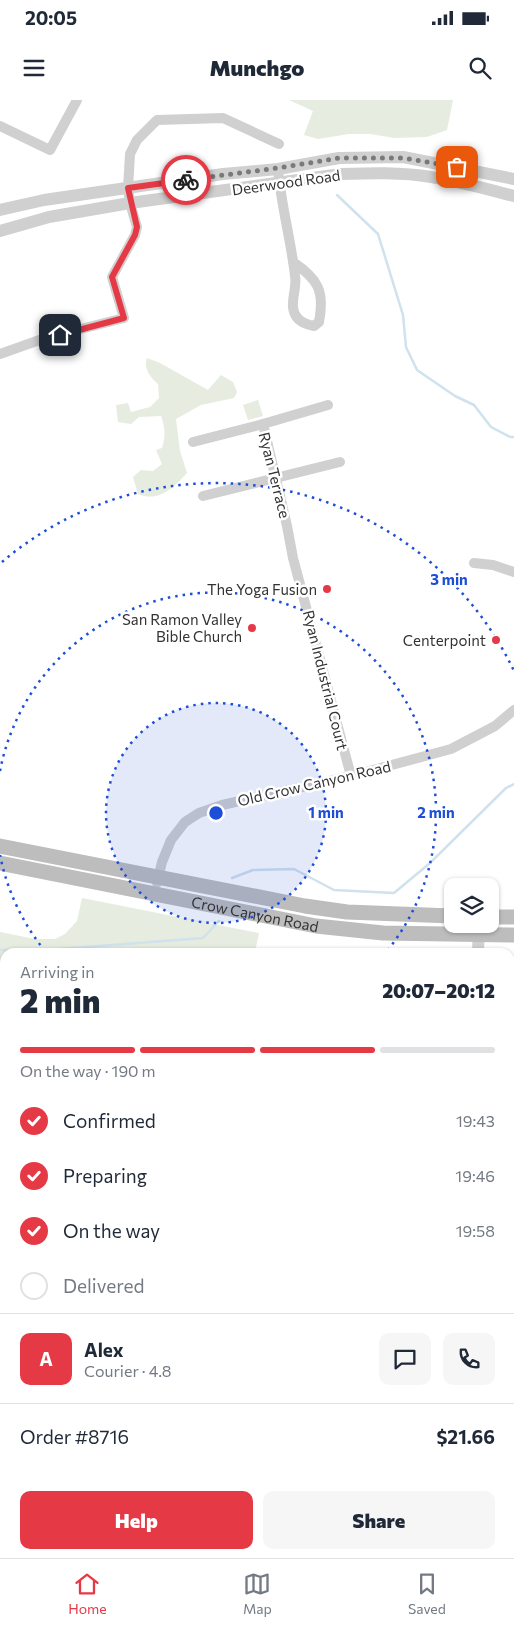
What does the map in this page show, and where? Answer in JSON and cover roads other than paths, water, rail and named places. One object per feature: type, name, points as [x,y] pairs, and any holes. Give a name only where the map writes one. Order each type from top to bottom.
[{"type":"main road","name":"Crow Canyon Road","points":[[0,846],[305,906],[347,912],[444,916]]},
{"type":"main road","name":"Crow Canyon Road","points":[[0,864],[316,926],[383,932],[444,930]]},
{"type":"main road","points":[[499,917],[514,917]]},
{"type":"main road","name":"Crow Canyon Road","points":[[499,932],[514,935]]},
{"type":"street","points":[[0,126],[50,150],[76,100]]},
{"type":"street","points":[[0,354],[45,338],[124,318],[112,277],[135,235],[137,227],[128,188],[130,154],[137,140],[157,120],[223,118],[279,144]]},
{"type":"street","name":"Deerwood Road","points":[[0,210],[44,200],[339,158],[403,158],[514,179]]},
{"type":"street","points":[[278,168],[279,184],[293,262],[296,278],[293,307],[299,320],[304,324],[314,326],[319,322],[321,310],[319,291],[314,279],[293,262]]},
{"type":"street","name":"Deerwood Road","points":[[0,231],[49,217],[130,203],[341,174],[377,172],[430,177],[514,196]]},
{"type":"street","points":[[193,442],[328,405]]},
{"type":"street","name":"Ryan Terrace","points":[[263,424],[287,526]]},
{"type":"street","points":[[203,496],[340,462]]},
{"type":"street","name":"Ryan Industrial Court","points":[[287,526],[293,558],[351,776]]},
{"type":"street","points":[[474,563],[493,565],[514,572]]},
{"type":"street","name":"Old Crow Canyon Road","points":[[155,895],[162,862],[171,840],[186,822],[199,813],[351,776],[451,748],[495,726],[514,710]]},
{"type":"street","points":[[478,933],[478,948]]},
{"type":"waterway","points":[[337,195],[378,234],[403,315],[406,347],[417,370],[455,396],[474,405],[491,427],[510,437],[514,437]]},
{"type":"waterway","points":[[232,878],[253,870],[294,869],[334,890],[394,893],[430,863],[506,788],[514,784]]},
{"type":"waterway","points":[[73,948],[203,938],[219,921]]},
{"type":"place","name":"The Yoga Fusion","points":[[327,589]]},
{"type":"place","name":"San Ramon Valley Bible Church","points":[[252,628]]},
{"type":"place","name":"Centerpoint","points":[[496,640]]}]
